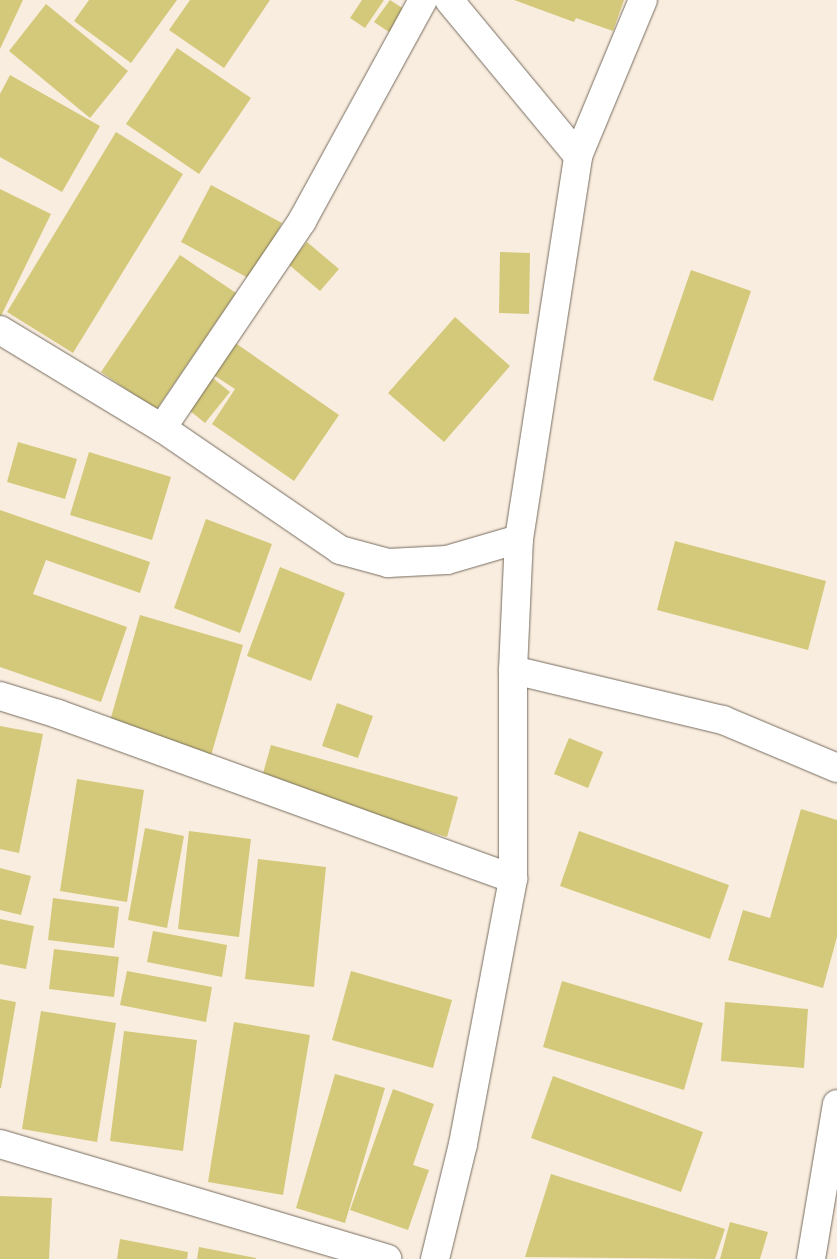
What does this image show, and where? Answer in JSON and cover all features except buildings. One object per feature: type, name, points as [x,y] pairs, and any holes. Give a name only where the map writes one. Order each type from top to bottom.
[{"type":"street","points":[[162,428],[302,221],[423,0]]},
{"type":"street","points":[[449,0],[578,156]]},
{"type":"street","points":[[435,1259],[463,1144],[513,879],[513,670],[519,539],[578,156],[644,0]]},
{"type":"street","points":[[0,330],[162,428],[340,550],[388,563],[447,560],[519,539]]},
{"type":"street","points":[[513,670],[723,720],[837,768]]},
{"type":"street","points":[[0,696],[58,714],[513,879]]},
{"type":"street","points":[[811,1259],[837,1104]]},
{"type":"street","points":[[0,1144],[387,1259]]}]
